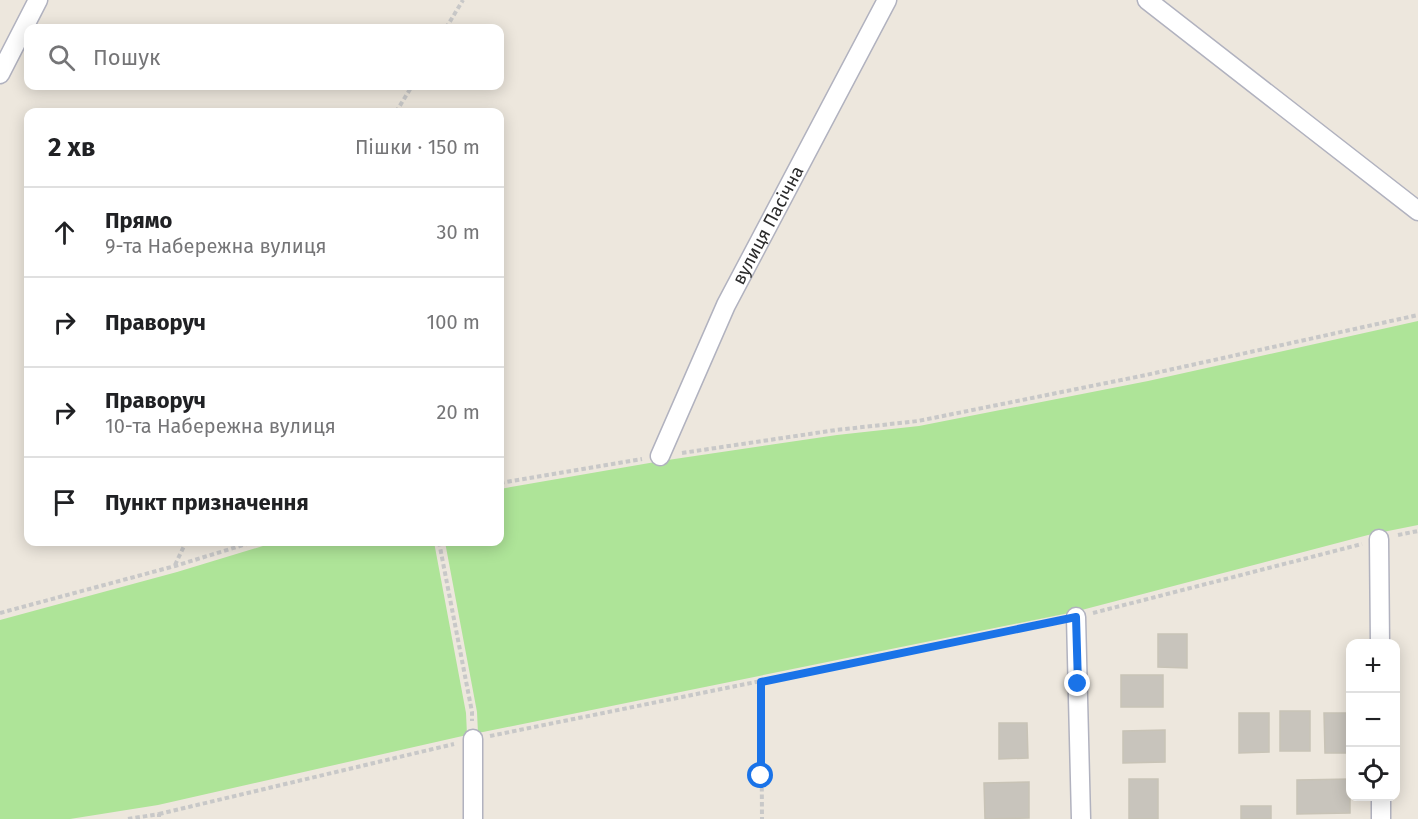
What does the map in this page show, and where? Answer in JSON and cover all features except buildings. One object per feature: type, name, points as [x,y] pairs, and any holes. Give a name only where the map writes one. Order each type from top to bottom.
[{"type":"street","points":[[26,24],[38,0]]},
{"type":"street","name":"вулиця Пасічна","points":[[660,456],[726,305],[887,0]]},
{"type":"street","points":[[1147,0],[1418,211]]},
{"type":"street","points":[[0,74],[24,27]]},
{"type":"street","points":[[1378,539],[1380,639]]},
{"type":"street","points":[[1076,617],[1081,819]]},
{"type":"street","points":[[473,739],[473,819]]},
{"type":"street","points":[[1381,801],[1381,819]]},
{"type":"path","points":[[448,24],[463,0]]},
{"type":"path","points":[[398,108],[410,90]]},
{"type":"path","points":[[504,482],[660,456],[837,430],[918,421],[1158,373],[1418,315]]},
{"type":"path","points":[[128,819],[159,817],[473,739],[1076,617],[1378,539],[1418,531]]},
{"type":"path","points":[[175,566],[184,546]]},
{"type":"path","points":[[0,613],[240,546]]},
{"type":"path","points":[[440,546],[472,712],[473,739]]},
{"type":"path","points":[[761,682],[762,819]]},
{"type":"green space","points":[[1418,321],[1418,525],[1368,535],[1074,612],[478,733],[477,712],[446,546],[504,546],[504,488],[661,461],[837,435],[919,426],[1148,381]]},
{"type":"green space","points":[[263,546],[435,546],[466,713],[467,735],[158,805],[70,819],[0,819],[0,620]]},
{"type":"route","points":[[761,776],[761,682],[1076,617],[1078,684]]}]
